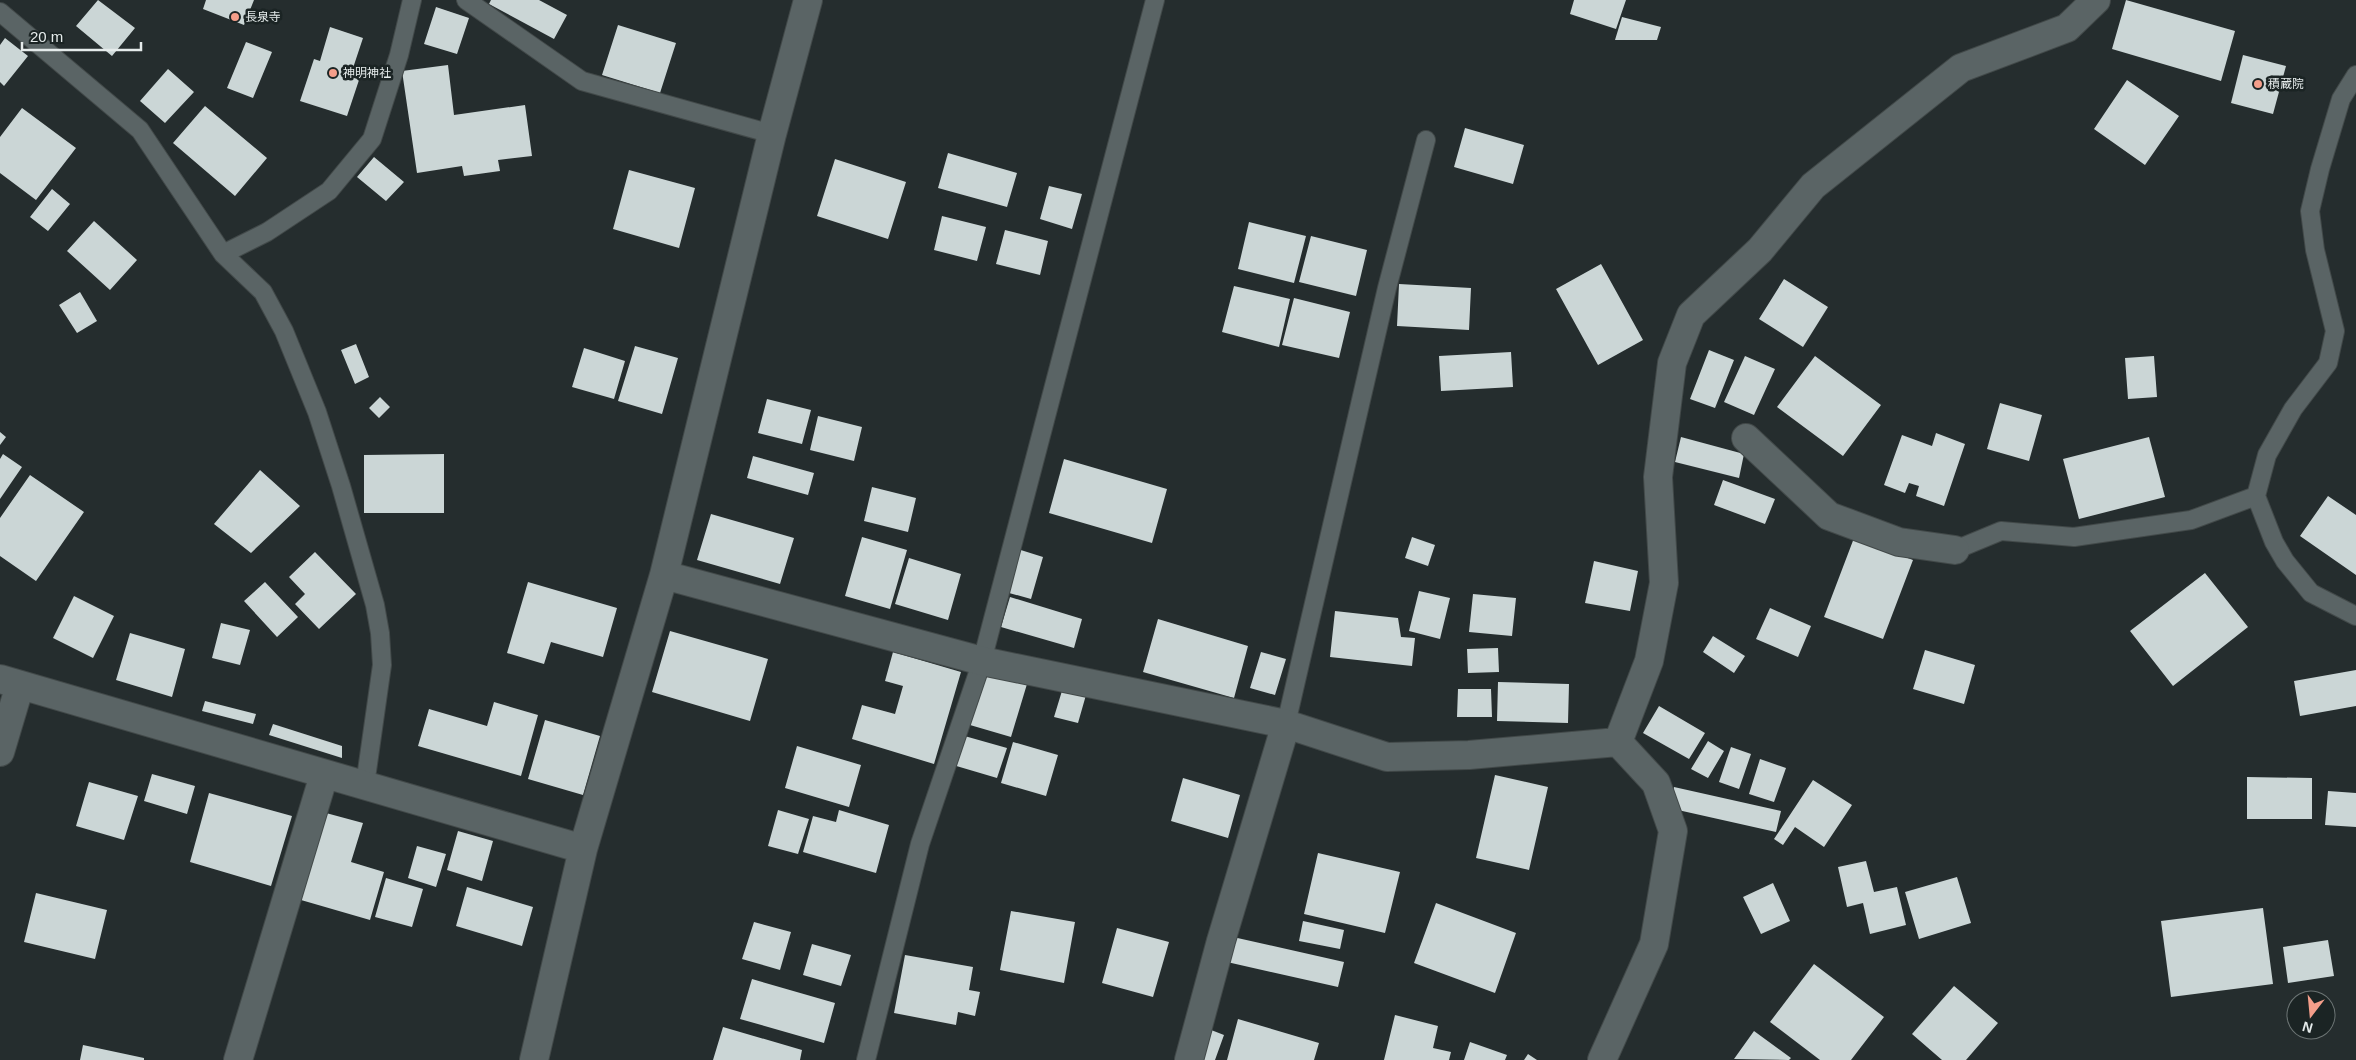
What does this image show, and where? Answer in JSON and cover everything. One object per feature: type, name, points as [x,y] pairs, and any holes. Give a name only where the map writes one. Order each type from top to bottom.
[{"type":"street","points":[[534,1060],[583,849],[664,575],[772,134],[808,0]]},
{"type":"street","points":[[1618,742],[1649,660],[1664,584],[1658,477],[1672,363],[1691,315],[1760,250],[1813,186],[1953,74],[1961,68],[2067,28],[2096,0]]},
{"type":"street","points":[[1746,438],[1830,516],[1899,542],[1954,550]]},
{"type":"street","points":[[664,575],[982,661],[1286,724],[1388,757],[1470,755],[1618,742]]},
{"type":"street","points":[[0,752],[10,682],[583,849]]},
{"type":"street","points":[[1189,1060],[1221,941],[1286,724]]},
{"type":"street","points":[[1602,1060],[1654,944],[1673,831],[1656,783],[1618,742]]},
{"type":"street","points":[[238,1060],[324,774]]},
{"type":"lane","points":[[223,254],[267,232],[329,190],[372,139],[399,56],[412,0]]},
{"type":"lane","points":[[466,0],[582,81],[772,134]]},
{"type":"lane","points":[[866,1060],[920,844],[982,661],[1155,0]]},
{"type":"lane","points":[[0,12],[140,130],[223,254],[263,292],[284,331],[317,412],[375,605],[380,633],[382,665],[364,785]]},
{"type":"lane","points":[[2356,75],[2341,99],[2320,168],[2310,211],[2315,250],[2335,331],[2328,363],[2293,409],[2267,455],[2256,496],[2274,542],[2285,561],[2311,593],[2356,616]]},
{"type":"lane","points":[[1286,724],[1387,288],[1426,140]]},
{"type":"lane","points":[[1954,550],[2001,531],[2074,536],[2192,520],[2256,496]]},
{"type":"building","points":[[98,0],[135,28],[112,56],[76,26]]},
{"type":"building","name":"長泉寺","points":[[206,0],[254,0],[244,25],[203,9]]},
{"type":"building","points":[[491,0],[539,0],[567,15],[554,39],[489,4]]},
{"type":"building","points":[[1574,0],[1626,0],[1616,29],[1570,14]]},
{"type":"building","points":[[2126,0],[2235,31],[2221,81],[2112,49]]},
{"type":"building","points":[[436,7],[469,18],[457,54],[424,44]]},
{"type":"building","points":[[1622,17],[1661,27],[1657,40],[1615,40]]},
{"type":"building","points":[[618,25],[676,43],[660,93],[602,75]]},
{"type":"building","name":"神明神社","points":[[330,27],[363,38],[352,71],[361,74],[347,116],[300,101],[314,59],[320,61]]},
{"type":"building","points":[[5,38],[28,56],[4,86],[0,82],[0,45]]},
{"type":"building","points":[[246,42],[272,52],[253,98],[227,88]]},
{"type":"building","name":"積蔵院","points":[[2243,55],[2286,66],[2273,114],[2231,103]]},
{"type":"building","points":[[448,65],[454,115],[525,105],[532,156],[498,160],[500,171],[464,176],[462,166],[417,173],[402,71]]},
{"type":"building","points":[[168,69],[194,92],[165,123],[140,101]]},
{"type":"building","points":[[2127,80],[2179,116],[2145,165],[2094,129]]},
{"type":"building","points":[[205,106],[267,158],[235,196],[173,143]]},
{"type":"building","points":[[22,108],[76,148],[36,200],[0,173],[0,137]]},
{"type":"building","points":[[1465,128],[1524,145],[1513,184],[1454,167]]},
{"type":"building","points":[[948,153],[1017,173],[1007,207],[938,188]]},
{"type":"building","points":[[374,157],[404,182],[386,201],[357,177]]},
{"type":"building","points":[[835,159],[906,182],[888,239],[817,216]]},
{"type":"building","points":[[629,170],[695,188],[679,248],[613,229]]},
{"type":"building","points":[[1049,186],[1082,194],[1072,229],[1040,219]]},
{"type":"building","points":[[52,189],[70,204],[48,231],[30,217]]},
{"type":"building","points":[[942,216],[986,227],[977,261],[934,250]]},
{"type":"building","points":[[94,221],[137,260],[110,290],[67,251]]},
{"type":"building","points":[[1249,222],[1306,236],[1294,283],[1238,269]]},
{"type":"building","points":[[1005,230],[1048,241],[1040,275],[996,264]]},
{"type":"building","points":[[1311,236],[1367,250],[1356,296],[1299,282]]},
{"type":"building","points":[[1601,264],[1643,340],[1598,365],[1556,289]]},
{"type":"building","points":[[1784,279],[1828,307],[1803,347],[1759,319]]},
{"type":"building","points":[[1399,284],[1471,288],[1469,330],[1397,326]]},
{"type":"building","points":[[1234,286],[1290,299],[1279,347],[1222,332]]},
{"type":"building","points":[[80,292],[97,321],[77,333],[59,305]]},
{"type":"building","points":[[1294,298],[1350,312],[1339,358],[1282,345]]},
{"type":"building","points":[[356,344],[369,377],[355,384],[341,350]]},
{"type":"building","points":[[635,346],[678,358],[662,414],[618,401]]},
{"type":"building","points":[[584,348],[625,361],[614,399],[572,387]]},
{"type":"building","points":[[1709,350],[1734,360],[1715,408],[1690,399]]},
{"type":"building","points":[[1511,352],[1513,387],[1441,391],[1439,356]]},
{"type":"building","points":[[1745,356],[1775,369],[1754,415],[1724,402]]},
{"type":"building","points":[[1815,356],[1881,405],[1843,456],[1777,407]]},
{"type":"building","points":[[2154,356],[2157,397],[2128,399],[2125,358]]},
{"type":"building","points":[[380,397],[390,407],[379,418],[369,408]]},
{"type":"building","points":[[767,399],[811,410],[802,444],[758,433]]},
{"type":"building","points":[[2000,403],[2042,415],[2029,461],[1987,449]]},
{"type":"building","points":[[818,416],[862,427],[854,461],[810,450]]},
{"type":"building","points":[[0,432],[6,437],[0,445]]},
{"type":"building","points":[[1936,433],[1965,444],[1944,506],[1916,496],[1919,486],[1909,483],[1905,493],[1884,485],[1902,435],[1932,446]]},
{"type":"building","points":[[1681,437],[1744,454],[1739,478],[1675,462]]},
{"type":"building","points":[[2149,437],[2165,497],[2079,519],[2063,459]]},
{"type":"building","points":[[3,454],[22,467],[0,499],[0,459]]},
{"type":"building","points":[[444,454],[444,513],[364,513],[364,455]]},
{"type":"building","points":[[753,456],[814,473],[808,495],[747,478]]},
{"type":"building","points":[[1064,459],[1167,489],[1152,543],[1049,513]]},
{"type":"building","points":[[260,470],[300,506],[251,553],[214,524]]},
{"type":"building","points":[[30,475],[84,512],[36,581],[0,556],[0,518]]},
{"type":"building","points":[[1723,480],[1775,499],[1765,524],[1714,505]]},
{"type":"building","points":[[872,487],[916,498],[908,532],[864,521]]},
{"type":"building","points":[[2328,496],[2356,515],[2356,575],[2300,536]]},
{"type":"building","points":[[711,514],[794,538],[780,584],[697,560]]},
{"type":"building","points":[[862,537],[907,550],[890,609],[845,596]]},
{"type":"building","points":[[1412,537],[1435,545],[1428,566],[1405,558]]},
{"type":"building","points":[[1854,538],[1913,560],[1883,639],[1824,617]]},
{"type":"building","points":[[1014,548],[1043,557],[1031,599],[1002,591]]},
{"type":"building","points":[[315,552],[356,594],[319,629],[295,604],[305,594],[289,577]]},
{"type":"building","points":[[909,558],[961,574],[948,620],[895,604]]},
{"type":"building","points":[[1594,561],[1638,571],[1630,611],[1585,603]]},
{"type":"building","points":[[2205,573],[2248,627],[2173,686],[2130,631]]},
{"type":"building","points":[[265,582],[298,617],[277,637],[244,601]]},
{"type":"building","points":[[528,582],[617,608],[603,657],[551,642],[544,664],[507,653]]},
{"type":"building","points":[[1419,591],[1450,598],[1440,639],[1409,631]]},
{"type":"building","points":[[1473,594],[1516,598],[1512,636],[1469,632]]},
{"type":"building","points":[[74,596],[114,616],[93,658],[53,638]]},
{"type":"building","points":[[1010,597],[1082,619],[1074,648],[1001,627]]},
{"type":"building","points":[[1770,608],[1811,626],[1798,657],[1756,639]]},
{"type":"building","points":[[1335,611],[1398,618],[1401,637],[1415,638],[1412,666],[1330,657]]},
{"type":"building","points":[[1158,619],[1248,646],[1234,698],[1143,672]]},
{"type":"building","points":[[221,623],[250,630],[240,665],[212,658]]},
{"type":"building","points":[[670,631],[768,659],[750,721],[652,692]]},
{"type":"building","points":[[130,633],[185,649],[172,697],[116,680]]},
{"type":"building","points":[[1713,636],[1745,656],[1734,673],[1703,652]]},
{"type":"building","points":[[1498,648],[1499,672],[1468,673],[1467,649]]},
{"type":"building","points":[[1925,650],[1975,665],[1964,704],[1913,689]]},
{"type":"building","points":[[893,652],[961,672],[934,764],[852,739],[862,705],[895,714],[903,686],[885,681]]},
{"type":"building","points":[[1261,652],[1286,659],[1275,695],[1250,688]]},
{"type":"building","points":[[2356,670],[2356,706],[2300,716],[2294,681]]},
{"type":"building","points":[[986,672],[1027,684],[1011,737],[970,725]]},
{"type":"building","points":[[1065,681],[1088,688],[1078,723],[1054,717]]},
{"type":"building","points":[[1498,682],[1569,684],[1568,723],[1497,721]]},
{"type":"building","points":[[1458,689],[1491,689],[1492,717],[1457,717]]},
{"type":"building","points":[[205,701],[256,714],[253,724],[202,711]]},
{"type":"building","points":[[494,702],[538,715],[521,776],[418,746],[429,709],[487,726]]},
{"type":"building","points":[[1659,706],[1705,733],[1689,759],[1643,733]]},
{"type":"building","points":[[545,720],[600,736],[583,795],[528,779]]},
{"type":"building","points":[[273,724],[342,746],[342,758],[269,735]]},
{"type":"building","points":[[961,735],[1007,748],[997,778],[953,765]]},
{"type":"building","points":[[1708,741],[1724,751],[1708,778],[1691,769]]},
{"type":"building","points":[[1013,742],[1058,755],[1046,796],[1001,783]]},
{"type":"building","points":[[797,746],[861,765],[849,807],[785,788]]},
{"type":"building","points":[[1731,747],[1751,754],[1739,789],[1719,782]]},
{"type":"building","points":[[1760,759],[1786,768],[1774,802],[1749,794]]},
{"type":"building","points":[[152,774],[195,786],[187,814],[144,801]]},
{"type":"building","points":[[1495,775],[1548,787],[1529,870],[1476,858]]},
{"type":"building","points":[[2247,777],[2312,778],[2312,819],[2247,819]]},
{"type":"building","points":[[1183,778],[1240,795],[1228,838],[1171,821]]},
{"type":"building","points":[[1813,780],[1852,805],[1824,847],[1795,827],[1783,845],[1774,839]]},
{"type":"building","points":[[89,782],[138,796],[124,840],[76,826]]},
{"type":"building","points":[[1674,787],[1781,811],[1776,832],[1669,808]]},
{"type":"building","points":[[2328,791],[2356,793],[2356,827],[2325,825]]},
{"type":"building","points":[[209,793],[292,816],[271,886],[190,862]]},
{"type":"building","points":[[778,810],[809,819],[798,854],[768,846]]},
{"type":"building","points":[[839,810],[889,825],[876,873],[803,852],[813,816],[836,822]]},
{"type":"building","points":[[326,813],[363,823],[351,862],[384,872],[370,920],[301,900]]},
{"type":"building","points":[[458,831],[493,841],[482,881],[447,870]]},
{"type":"building","points":[[417,846],[446,854],[436,887],[408,878]]},
{"type":"building","points":[[1318,853],[1400,872],[1385,933],[1304,914]]},
{"type":"building","points":[[1866,861],[1874,892],[1897,887],[1906,925],[1870,934],[1863,903],[1847,907],[1838,867]]},
{"type":"building","points":[[1957,877],[1971,923],[1919,939],[1905,892]]},
{"type":"building","points":[[386,878],[423,889],[412,927],[375,917]]},
{"type":"building","points":[[1773,883],[1790,921],[1761,934],[1743,897]]},
{"type":"building","points":[[467,887],[533,907],[522,946],[456,926]]},
{"type":"building","points":[[36,893],[107,910],[95,959],[24,942]]},
{"type":"building","points":[[1436,903],[1516,933],[1495,993],[1414,963]]},
{"type":"building","points":[[2263,908],[2273,984],[2171,997],[2161,921]]},
{"type":"building","points":[[1011,911],[1075,922],[1064,983],[1000,970]]},
{"type":"building","points":[[1303,921],[1344,930],[1340,949],[1299,941]]},
{"type":"building","points":[[754,922],[791,932],[780,970],[742,959]]},
{"type":"building","points":[[1117,928],[1169,942],[1153,997],[1102,983]]},
{"type":"building","points":[[1233,937],[1344,962],[1338,987],[1227,962]]},
{"type":"building","points":[[2328,940],[2334,976],[2288,983],[2283,947]]},
{"type":"building","points":[[812,944],[851,955],[841,986],[803,975]]},
{"type":"building","points":[[905,955],[973,967],[969,990],[980,992],[975,1016],[958,1012],[956,1025],[894,1013]]},
{"type":"building","points":[[1814,964],[1884,1017],[1851,1060],[1820,1060],[1770,1022]]},
{"type":"building","points":[[752,979],[835,1003],[824,1043],[740,1019]]},
{"type":"building","points":[[1954,986],[1998,1023],[1966,1060],[1942,1060],[1912,1034]]},
{"type":"building","points":[[1395,1015],[1438,1026],[1433,1048],[1451,1052],[1449,1060],[1384,1060]]},
{"type":"building","points":[[1238,1019],[1319,1043],[1314,1060],[1227,1060]]},
{"type":"building","points":[[723,1027],[802,1050],[800,1060],[713,1060]]},
{"type":"building","points":[[1206,1028],[1224,1035],[1215,1060],[1194,1060]]},
{"type":"building","points":[[1754,1031],[1791,1058],[1789,1060],[1734,1059]]},
{"type":"building","points":[[1470,1042],[1507,1055],[1505,1060],[1464,1060]]},
{"type":"building","points":[[83,1045],[144,1058],[144,1060],[80,1060]]},
{"type":"building","points":[[1528,1054],[1537,1060],[1524,1060]]},
{"type":"place","name":"長泉寺","points":[[235,17]]},
{"type":"place","name":"神明神社","points":[[333,73]]},
{"type":"place","name":"積蔵院","points":[[2258,84]]}]
